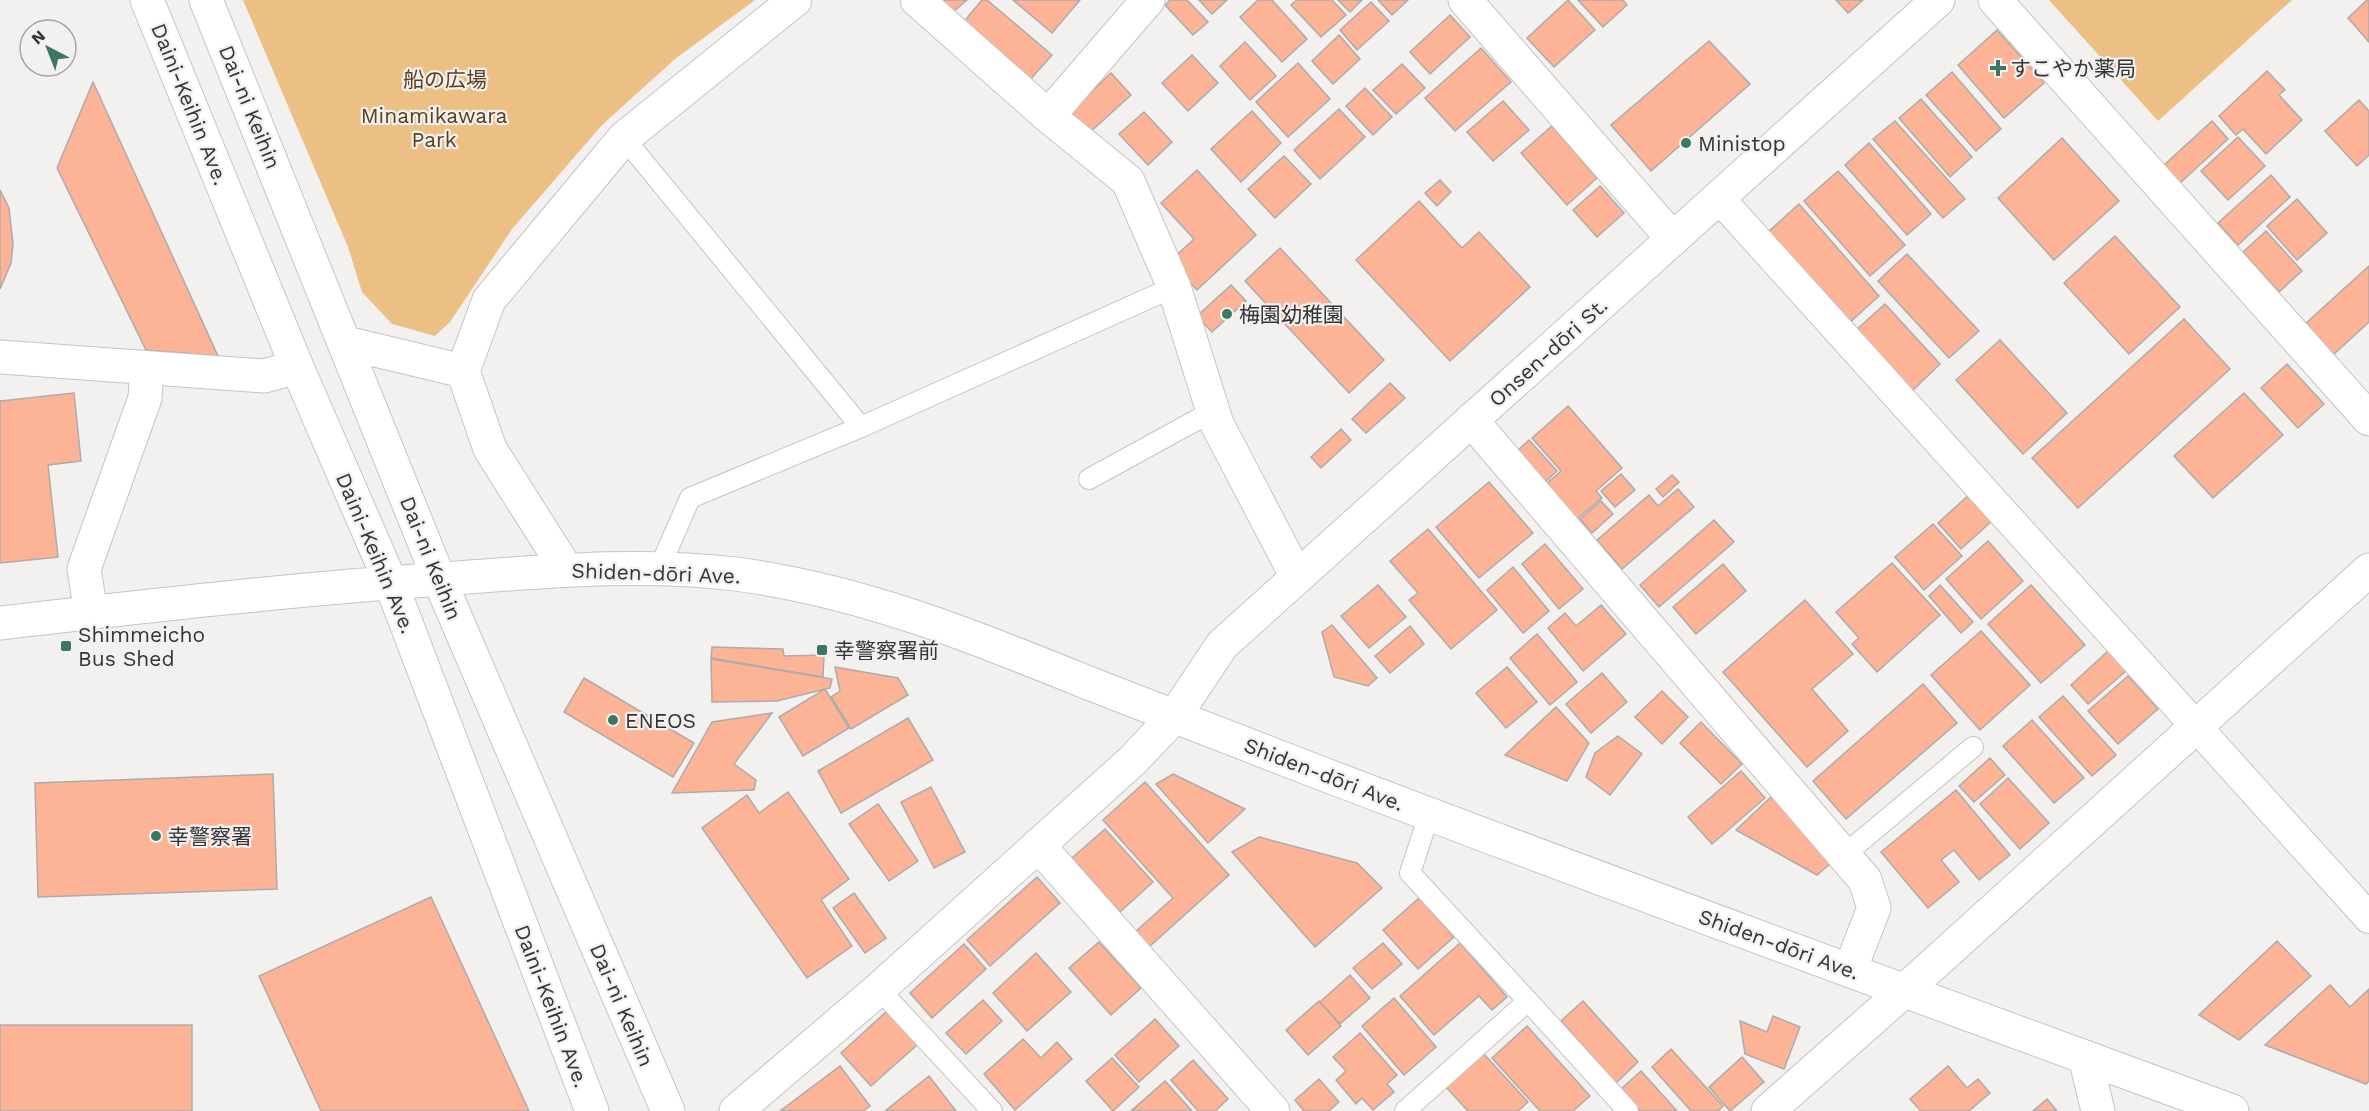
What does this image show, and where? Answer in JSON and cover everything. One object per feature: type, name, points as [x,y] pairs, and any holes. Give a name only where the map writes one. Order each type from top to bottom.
[{"type":"main road","name":"Daini-Keihin Ave.","points":[[147,0],[297,367],[390,581],[592,1111]]},
{"type":"main road","name":"Dai-ni Keihin","points":[[206,0],[346,343],[439,579],[668,1111]]},
{"type":"main road","points":[[566,569],[490,449],[463,371],[489,300],[624,138],[795,0]]},
{"type":"main road","points":[[917,0],[1048,116],[1128,181],[1174,286],[1217,424],[1297,577]]},
{"type":"main road","points":[[1048,116],[1148,0]]},
{"type":"main road","points":[[1465,0],[1672,239]]},
{"type":"main road","name":"Onsen-dōri St.","points":[[736,1111],[879,989],[1132,761],[1174,717],[1222,645],[1938,0]]},
{"type":"main road","points":[[1995,0],[2369,419]]},
{"type":"main road","points":[[346,343],[463,371]]},
{"type":"main road","points":[[0,357],[264,376],[297,367]]},
{"type":"main road","points":[[91,613],[84,569],[145,398],[147,369]]},
{"type":"main road","points":[[1472,420],[1865,880],[1874,908],[1850,970]]},
{"type":"main road","name":"Shiden-dōri Ave.","points":[[0,623],[390,581],[566,569],[659,569],[731,574],[794,584],[877,604],[949,627],[1429,815],[2232,1111]]},
{"type":"main road","points":[[1768,1111],[1904,991],[2369,570]]},
{"type":"main road","points":[[1038,845],[1273,1111]]},
{"type":"main road","points":[[2085,1057],[2098,1111]]},
{"type":"street","points":[[1719,198],[2369,918]]},
{"type":"lane","points":[[624,138],[861,427]]},
{"type":"lane","points":[[659,569],[690,498],[861,427],[1174,286]]},
{"type":"lane","points":[[1089,479],[1213,411]]},
{"type":"lane","points":[[1844,855],[1973,747]]},
{"type":"lane","points":[[1429,815],[1410,873],[1628,1111]]},
{"type":"lane","points":[[879,989],[992,1111]]},
{"type":"lane","points":[[1405,1111],[1528,1001]]},
{"type":"green space","name":"Minamikawara Park","points":[[243,0],[755,0],[675,59],[602,125],[512,229],[450,322],[435,336],[392,324],[362,292],[348,247]]},
{"type":"green space","points":[[2049,0],[2292,0],[2158,121]]},
{"type":"building","points":[[942,0],[967,0],[953,12]]},
{"type":"building","points":[[982,0],[987,0],[1052,55],[1029,81],[962,24]]},
{"type":"building","points":[[1013,0],[1080,0],[1052,33]]},
{"type":"building","points":[[1170,0],[1187,0],[1208,22],[1193,35],[1165,5]]},
{"type":"building","points":[[1199,0],[1227,0],[1212,14]]},
{"type":"building","points":[[1258,0],[1272,0],[1307,39],[1282,62],[1240,17]]},
{"type":"building","points":[[1297,0],[1332,0],[1346,15],[1321,37],[1291,5]]},
{"type":"building","points":[[1338,0],[1362,0],[1350,12]]},
{"type":"building","points":[[1378,0],[1408,0],[1392,15]]},
{"type":"building","points":[[1568,0],[1595,30],[1554,67],[1527,38]]},
{"type":"building","points":[[1578,0],[1623,0],[1627,5],[1603,27]]},
{"type":"building","points":[[1836,0],[1863,0],[1848,13]]},
{"type":"building","points":[[2369,0],[2369,42],[2348,18]]},
{"type":"building","points":[[1371,2],[1389,21],[1357,50],[1340,30]]},
{"type":"building","points":[[1450,15],[1470,37],[1430,74],[1410,52]]},
{"type":"building","points":[[1997,30],[2044,83],[2004,118],[1958,65]]},
{"type":"building","points":[[1339,35],[1360,59],[1333,84],[1312,61]]},
{"type":"building","points":[[1709,41],[1750,84],[1651,171],[1611,125]]},
{"type":"building","points":[[1245,42],[1276,76],[1250,100],[1220,66]]},
{"type":"building","points":[[1481,48],[1511,82],[1455,131],[1425,98]]},
{"type":"building","points":[[1192,55],[1218,83],[1188,111],[1162,83]]},
{"type":"building","points":[[1298,63],[1330,99],[1288,137],[1256,102]]},
{"type":"building","points":[[1402,64],[1425,88],[1396,114],[1373,90]]},
{"type":"building","points":[[2267,71],[2285,90],[2279,95],[2302,120],[2266,154],[2243,129],[2236,135],[2219,116]]},
{"type":"building","points":[[1952,72],[2001,129],[1976,151],[1926,95]]},
{"type":"building","points":[[1111,73],[1131,95],[1088,134],[1069,113]]},
{"type":"building","points":[[93,82],[218,356],[146,350],[57,168]]},
{"type":"building","points":[[1365,88],[1392,117],[1373,135],[1346,106]]},
{"type":"building","points":[[1921,99],[1972,157],[1950,177],[1899,118]]},
{"type":"building","points":[[2359,100],[2369,111],[2369,155],[2357,166],[2325,131]]},
{"type":"building","points":[[1503,101],[1529,130],[1493,161],[1467,132]]},
{"type":"building","points":[[1339,109],[1365,137],[1320,179],[1294,150]]},
{"type":"building","points":[[1252,111],[1281,143],[1241,182],[1211,149]]},
{"type":"building","points":[[1144,112],[1172,142],[1148,165],[1119,134]]},
{"type":"building","points":[[1895,121],[1965,199],[1943,218],[1873,139]]},
{"type":"building","points":[[2212,121],[2228,139],[2180,183],[2163,166]]},
{"type":"building","points":[[1552,126],[1597,178],[1567,205],[1521,153]]},
{"type":"building","points":[[2238,137],[2265,166],[2228,200],[2201,171]]},
{"type":"building","points":[[2062,138],[2119,201],[2054,260],[1998,198]]},
{"type":"building","points":[[1869,143],[1931,214],[1907,235],[1845,165]]},
{"type":"building","points":[[1284,156],[1311,184],[1275,218],[1248,189]]},
{"type":"building","points":[[1197,170],[1256,235],[1197,290],[1170,261],[1194,239],[1161,203]]},
{"type":"building","points":[[1838,171],[1905,245],[1870,276],[1804,201]]},
{"type":"building","points":[[2271,175],[2290,197],[2238,245],[2218,223]]},
{"type":"building","points":[[1440,180],[1451,192],[1437,206],[1425,193]]},
{"type":"building","points":[[1600,186],[1624,213],[1597,237],[1573,210]]},
{"type":"building","points":[[0,190],[9,208],[13,244],[11,263],[0,289]]},
{"type":"building","points":[[2297,199],[2327,233],[2297,260],[2267,226]]},
{"type":"building","points":[[1419,201],[1462,248],[1479,232],[1530,287],[1450,361],[1356,260]]},
{"type":"building","points":[[1799,204],[1879,296],[1848,324],[1767,233]]},
{"type":"building","points":[[2266,231],[2302,271],[2279,292],[2243,252]]},
{"type":"building","points":[[2115,236],[2180,307],[2129,354],[2064,283]]},
{"type":"building","points":[[1280,248],[1384,360],[1349,393],[1245,281]]},
{"type":"building","points":[[1907,254],[1979,331],[1949,358],[1878,281]]},
{"type":"building","points":[[2369,266],[2369,322],[2333,355],[2305,324]]},
{"type":"building","points":[[1231,285],[1246,301],[1212,332],[1197,316]]},
{"type":"building","points":[[1885,304],[1940,364],[1911,392],[1855,331]]},
{"type":"building","points":[[2184,319],[2230,369],[2078,508],[2032,458]]},
{"type":"building","points":[[2000,340],[2067,413],[2023,454],[1956,380]]},
{"type":"building","points":[[2287,364],[2324,404],[2298,428],[2261,388]]},
{"type":"building","points":[[1390,383],[1405,398],[1366,433],[1352,419]]},
{"type":"building","points":[[74,393],[81,461],[48,465],[58,557],[0,563],[0,401]]},
{"type":"building","points":[[2244,393],[2283,435],[2213,498],[2174,456]]},
{"type":"building","points":[[1568,406],[1622,468],[1596,491],[1602,498],[1577,519],[1546,484],[1561,471],[1532,438]]},
{"type":"building","points":[[1341,429],[1351,440],[1321,468],[1311,457]]},
{"type":"building","points":[[1529,440],[1557,471],[1544,483],[1516,452]]},
{"type":"building","points":[[1621,474],[1635,490],[1615,507],[1601,491]]},
{"type":"building","points":[[1672,475],[1679,482],[1663,497],[1656,489]]},
{"type":"building","points":[[1489,482],[1533,533],[1479,578],[1436,527]]},
{"type":"building","points":[[1678,489],[1694,507],[1622,569],[1597,540],[1649,495],[1658,506]]},
{"type":"building","points":[[1970,494],[1993,520],[1961,549],[1938,523]]},
{"type":"building","points":[[1601,501],[1613,514],[1592,533],[1580,519]]},
{"type":"building","points":[[1714,520],[1734,542],[1659,607],[1640,585]]},
{"type":"building","points":[[1933,524],[1962,556],[1924,590],[1895,557]]},
{"type":"building","points":[[1428,529],[1497,610],[1451,649],[1409,600],[1418,593],[1390,561]]},
{"type":"building","points":[[1988,541],[2023,581],[1981,619],[1946,579]]},
{"type":"building","points":[[1545,544],[1583,589],[1559,609],[1522,564]]},
{"type":"building","points":[[1892,563],[1940,615],[1877,672],[1852,644],[1859,638],[1836,612]]},
{"type":"building","points":[[1723,564],[1746,591],[1696,634],[1673,607]]},
{"type":"building","points":[[1513,567],[1549,611],[1523,633],[1487,590]]},
{"type":"building","points":[[1378,585],[1406,617],[1369,648],[1341,616]]},
{"type":"building","points":[[1940,585],[1973,622],[1961,633],[1929,596]]},
{"type":"building","points":[[2031,585],[2085,645],[2041,683],[1988,624]]},
{"type":"building","points":[[1805,600],[1853,654],[1812,689],[1848,731],[1807,767],[1723,672]]},
{"type":"building","points":[[1601,605],[1626,634],[1583,671],[1548,628],[1565,613],[1576,626]]},
{"type":"building","points":[[1332,625],[1377,678],[1368,686],[1334,677],[1322,632]]},
{"type":"building","points":[[1410,626],[1424,644],[1390,673],[1375,656]]},
{"type":"building","points":[[1981,631],[2030,685],[1980,730],[1931,675]]},
{"type":"building","points":[[1537,634],[1577,682],[1550,705],[1510,658]]},
{"type":"building","points":[[712,647],[783,649],[784,656],[824,655],[823,677],[711,658]]},
{"type":"building","points":[[2108,651],[2126,671],[2088,704],[2071,685]]},
{"type":"building","points":[[711,659],[832,679],[830,688],[777,701],[712,702]]},
{"type":"building","points":[[835,667],[898,678],[908,695],[851,729],[831,697],[840,691]]},
{"type":"building","points":[[1507,667],[1537,702],[1506,728],[1476,693]]},
{"type":"building","points":[[1602,673],[1627,702],[1591,733],[1566,704]]},
{"type":"building","points":[[2128,676],[2158,709],[2118,744],[2088,711]]},
{"type":"building","points":[[584,678],[694,743],[673,777],[564,712]]},
{"type":"building","points":[[1923,684],[1957,723],[1846,819],[1813,781]]},
{"type":"building","points":[[825,689],[849,728],[803,756],[779,717]]},
{"type":"building","points":[[1662,691],[1688,717],[1662,744],[1635,717]]},
{"type":"building","points":[[2063,696],[2116,755],[2092,776],[2039,717]]},
{"type":"building","points":[[1556,707],[1589,743],[1567,781],[1505,755]]},
{"type":"building","points":[[772,713],[734,764],[756,780],[754,790],[672,793],[712,722]]},
{"type":"building","points":[[908,718],[933,760],[841,813],[818,771]]},
{"type":"building","points":[[2032,720],[2084,778],[2054,803],[2003,746]]},
{"type":"building","points":[[1701,722],[1742,764],[1721,784],[1680,743]]},
{"type":"building","points":[[1618,736],[1642,754],[1610,795],[1586,777],[1595,753]]},
{"type":"building","points":[[1990,758],[2005,775],[1974,802],[1959,786]]},
{"type":"building","points":[[1741,771],[1765,798],[1712,844],[1688,817]]},
{"type":"building","name":"幸警察署","points":[[273,774],[277,889],[38,897],[35,783]]},
{"type":"building","points":[[1173,774],[1245,809],[1208,843],[1156,784]]},
{"type":"building","points":[[2008,778],[2049,823],[2020,849],[1980,804]]},
{"type":"building","points":[[1145,782],[1229,875],[1149,947],[1135,932],[1173,898],[1103,820]]},
{"type":"building","points":[[931,787],[965,852],[934,868],[901,802]]},
{"type":"building","points":[[1956,790],[2010,855],[1979,880],[1954,850],[1941,860],[1959,882],[1928,908],[1881,852]]},
{"type":"building","points":[[788,792],[849,879],[821,900],[852,946],[807,978],[702,828],[747,795],[759,813]]},
{"type":"building","points":[[1772,796],[1832,862],[1817,875],[1736,830]]},
{"type":"building","points":[[878,804],[918,861],[889,881],[849,824]]},
{"type":"building","points":[[1105,829],[1153,882],[1120,912],[1072,858]]},
{"type":"building","points":[[1259,837],[1357,863],[1382,888],[1315,947],[1232,852]]},
{"type":"building","points":[[1037,877],[1060,903],[990,966],[967,940]]},
{"type":"building","points":[[854,893],[886,938],[865,953],[833,908]]},
{"type":"building","points":[[431,897],[529,1111],[321,1111],[259,976]]},
{"type":"building","points":[[1419,898],[1454,937],[1418,969],[1383,930]]},
{"type":"building","points":[[2277,941],[2311,976],[2239,1040],[2199,1015]]},
{"type":"building","points":[[1099,942],[1141,988],[1111,1015],[1069,968]]},
{"type":"building","points":[[1383,943],[1402,964],[1372,989],[1353,968]]},
{"type":"building","points":[[1460,943],[1507,997],[1492,1010],[1479,996],[1434,1035],[1400,996]]},
{"type":"building","points":[[964,944],[986,969],[932,1018],[910,993]]},
{"type":"building","points":[[1036,953],[1071,992],[1027,1031],[993,993]]},
{"type":"building","points":[[1350,975],[1370,998],[1340,1024],[1320,1002]]},
{"type":"building","points":[[2330,985],[2350,1007],[2369,989],[2369,1081],[2366,1084],[2265,1045]]},
{"type":"building","points":[[1394,998],[1436,1047],[1404,1075],[1362,1026]]},
{"type":"building","points":[[983,1000],[1002,1021],[966,1054],[946,1033]]},
{"type":"building","points":[[1319,1001],[1341,1026],[1308,1055],[1286,1030]]},
{"type":"building","points":[[1583,1001],[1638,1062],[1616,1083],[1561,1021]]},
{"type":"building","points":[[887,1011],[917,1045],[871,1086],[841,1053]]},
{"type":"building","points":[[1773,1016],[1800,1027],[1784,1069],[1745,1054],[1740,1021],[1767,1032]]},
{"type":"building","points":[[1155,1019],[1179,1046],[1139,1082],[1115,1055]]},
{"type":"building","points":[[0,1025],[192,1025],[192,1111],[0,1111]]},
{"type":"building","points":[[1527,1026],[1590,1096],[1573,1111],[1540,1111],[1492,1058]]},
{"type":"building","points":[[1360,1033],[1397,1075],[1387,1084],[1394,1092],[1373,1110],[1362,1098],[1356,1104],[1336,1080],[1346,1071],[1333,1057]]},
{"type":"building","points":[[1023,1039],[1041,1058],[1057,1042],[1072,1059],[1015,1110],[984,1074]]},
{"type":"building","points":[[1671,1049],[1723,1106],[1718,1111],[1691,1111],[1652,1067]]},
{"type":"building","points":[[1483,1053],[1528,1102],[1518,1111],[1468,1111],[1446,1087]]},
{"type":"building","points":[[1742,1057],[1764,1082],[1730,1111],[1709,1087]]},
{"type":"building","points":[[1112,1058],[1139,1087],[1113,1111],[1086,1081]]},
{"type":"building","points":[[1193,1060],[1228,1099],[1215,1111],[1198,1111],[1171,1080]]},
{"type":"building","points":[[840,1066],[870,1106],[863,1111],[780,1111]]},
{"type":"building","points":[[1948,1066],[1967,1088],[1978,1079],[1990,1093],[1969,1111],[1921,1111],[1910,1099]]},
{"type":"building","points":[[1641,1071],[1677,1111],[1640,1111],[1621,1089]]},
{"type":"building","points":[[929,1076],[956,1111],[885,1111]]},
{"type":"building","points":[[1319,1079],[1339,1102],[1329,1111],[1304,1111],[1295,1100]]},
{"type":"building","points":[[1165,1081],[1192,1111],[1131,1111]]},
{"type":"building","points":[[2047,1099],[2057,1111],[2033,1111]]},
{"type":"place","name":"すこやか薬局","points":[[1998,68]]},
{"type":"place","name":"Ministop","points":[[1686,143]]},
{"type":"place","name":"梅園幼稚園","points":[[1227,314]]},
{"type":"place","name":"Shimmeicho Bus Shed","points":[[66,646]]},
{"type":"place","name":"幸警察署前","points":[[822,650]]},
{"type":"place","name":"ENEOS","points":[[613,720]]},
{"type":"place","name":"幸警察署","points":[[156,836]]},
{"type":"park label","name":"船の広場","points":[[445,79]]}]
